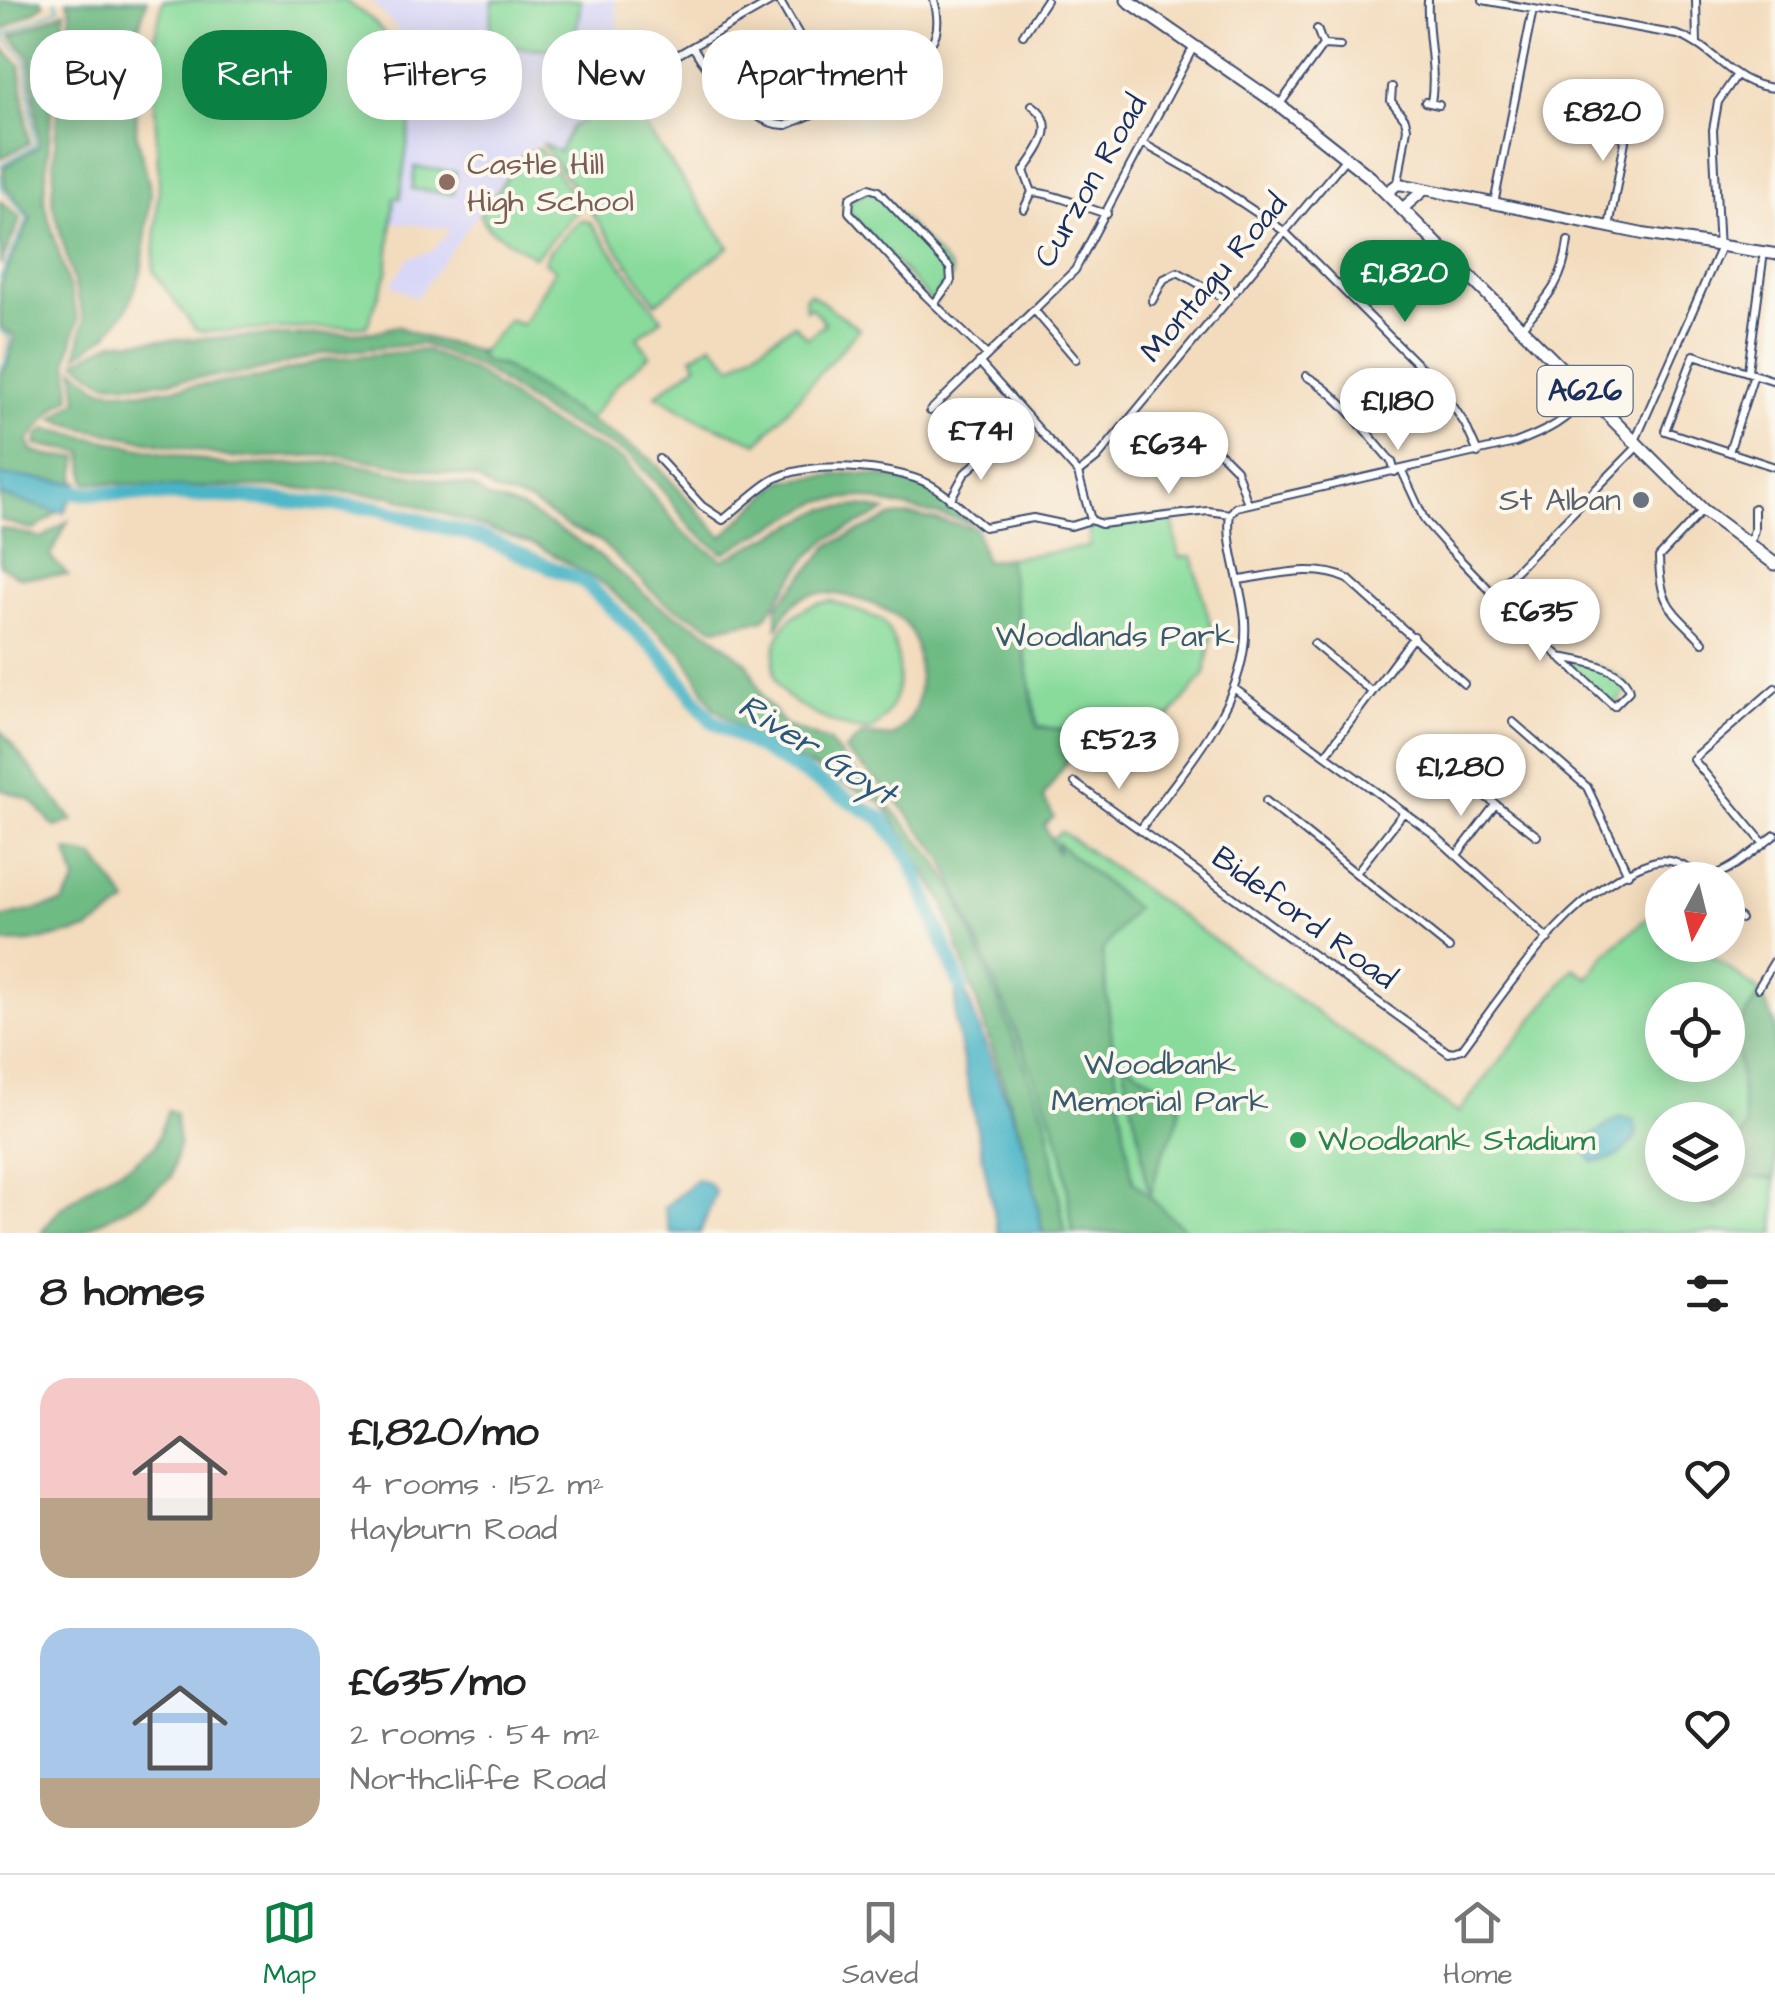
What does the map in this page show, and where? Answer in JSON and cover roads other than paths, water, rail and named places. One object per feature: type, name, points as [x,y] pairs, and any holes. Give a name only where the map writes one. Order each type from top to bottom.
[{"type":"main road","name":"A626","points":[[1127,0],[1279,105],[1396,196],[1520,328],[1703,510],[1775,564]]},
{"type":"street","points":[[682,53],[776,0],[795,30]]},
{"type":"street","points":[[934,0],[938,18],[936,30]]},
{"type":"street","points":[[1023,35],[1046,0]]},
{"type":"street","points":[[1428,0],[1426,23],[1435,70],[1432,103]]},
{"type":"street","points":[[1483,0],[1665,32],[1697,45],[1736,76],[1775,88]]},
{"type":"street","points":[[1696,0],[1697,45]]},
{"type":"street","points":[[1494,205],[1533,9]]},
{"type":"street","points":[[1317,29],[1322,45]]},
{"type":"street","points":[[1322,45],[1340,46]]},
{"type":"street","points":[[1279,105],[1322,45]]},
{"type":"street","points":[[693,47],[702,61]]},
{"type":"street","name":"Curzon Road","points":[[930,411],[1075,270],[1194,48]]},
{"type":"street","points":[[1493,594],[1637,443],[1720,247],[1713,130],[1718,102],[1736,76]]},
{"type":"street","points":[[1392,87],[1391,101],[1406,119],[1408,128],[1396,196]]},
{"type":"street","points":[[1024,208],[1032,192],[1024,171],[1047,132],[1046,121],[1032,104]]},
{"type":"street","points":[[767,120],[787,125],[797,120]]},
{"type":"street","points":[[1568,120],[1617,131],[1625,141],[1609,228]]},
{"type":"street","points":[[1144,144],[1203,177],[1284,231],[1441,388],[1460,415],[1478,453]]},
{"type":"street","name":"Montagu Road","points":[[1078,473],[1097,458],[1346,158]]},
{"type":"street","points":[[934,304],[951,281],[950,268],[878,190],[870,188],[850,198],[848,212],[934,304],[987,354]]},
{"type":"street","points":[[1396,196],[1424,190]]},
{"type":"street","points":[[1396,196],[1424,190],[1609,228],[1770,253],[1751,372],[1729,452]]},
{"type":"street","points":[[1032,192],[1107,214]]},
{"type":"street","points":[[1520,328],[1558,282],[1568,241]]},
{"type":"street","points":[[1152,302],[1164,278],[1178,272],[1228,300]]},
{"type":"street","points":[[1035,311],[1076,359]]},
{"type":"street","points":[[1775,380],[1694,355],[1666,425],[1668,432],[1775,467]]},
{"type":"street","points":[[979,362],[1078,473],[1091,520]]},
{"type":"street","points":[[1306,376],[1320,383],[1392,462],[1425,520],[1493,594],[1558,657],[1614,706],[1629,691],[1622,678],[1586,662],[1558,657]]},
{"type":"street","points":[[1140,830],[1228,705],[1235,689],[1246,644],[1230,514],[1236,507],[1478,453],[1547,431],[1577,410],[1587,393]]},
{"type":"street","points":[[1212,445],[1236,469],[1248,504]]},
{"type":"street","points":[[950,500],[965,473],[991,450]]},
{"type":"street","points":[[660,458],[702,506],[723,520],[774,479],[799,472],[854,468],[893,472],[929,484],[984,526],[1033,518],[1071,526],[1091,520],[1100,524],[1208,510],[1230,514]]},
{"type":"street","points":[[1749,546],[1754,508]]},
{"type":"street","points":[[1703,510],[1660,557],[1663,601],[1703,642]]},
{"type":"street","points":[[1240,580],[1302,571],[1335,573],[1348,579],[1464,684]]},
{"type":"street","points":[[1326,754],[1414,636]]},
{"type":"street","points":[[1314,644],[1372,692]]},
{"type":"street","points":[[1764,844],[1693,759],[1775,688]]},
{"type":"street","points":[[1235,689],[1404,812],[1548,939],[1591,897],[1645,866]]},
{"type":"street","points":[[1513,722],[1587,788],[1628,874]]},
{"type":"street","points":[[1455,773],[1537,836]]},
{"type":"street","name":"Bideford Road","points":[[1076,783],[1445,1052],[1462,1049],[1548,939]]},
{"type":"street","points":[[1266,801],[1449,948]]},
{"type":"street","points":[[1457,856],[1495,805]]},
{"type":"street","points":[[1356,874],[1404,812]]},
{"type":"street","points":[[1737,862],[1775,835]]},
{"type":"street","points":[[1758,988],[1775,960]]},
{"type":"water","points":[[0,475],[79,482],[64,512],[58,512],[0,495]]},
{"type":"water","points":[[957,970],[1027,1154],[1043,1233],[998,1233],[955,1021]]},
{"type":"water","points":[[1620,1117],[1634,1120],[1637,1134],[1619,1155],[1593,1162],[1585,1152],[1590,1137]]},
{"type":"water","points":[[697,1179],[716,1192],[700,1233],[670,1233],[664,1208]]},
{"type":"waterway","points":[[0,166],[35,145],[26,60],[3,36],[59,8],[55,0]]},
{"type":"waterway","points":[[0,174],[2,188],[28,218],[0,278]]},
{"type":"waterway","points":[[0,331],[10,337],[5,364],[0,368]]},
{"type":"waterway","name":"River Goyt","points":[[53,492],[239,497],[376,508],[486,539],[584,582],[662,656],[711,720],[882,819],[911,860],[961,987]]},
{"type":"place","name":"Castle Hill High School","points":[[447,182]]},
{"type":"place","name":"St Alban","points":[[1641,500]]},
{"type":"place","name":"Woodbank Stadium","points":[[1298,1140]]},
{"type":"park label","name":"Woodlands Park","points":[[1115,636]]},
{"type":"park label","name":"Woodbank Memorial Park","points":[[1160,1082]]}]
